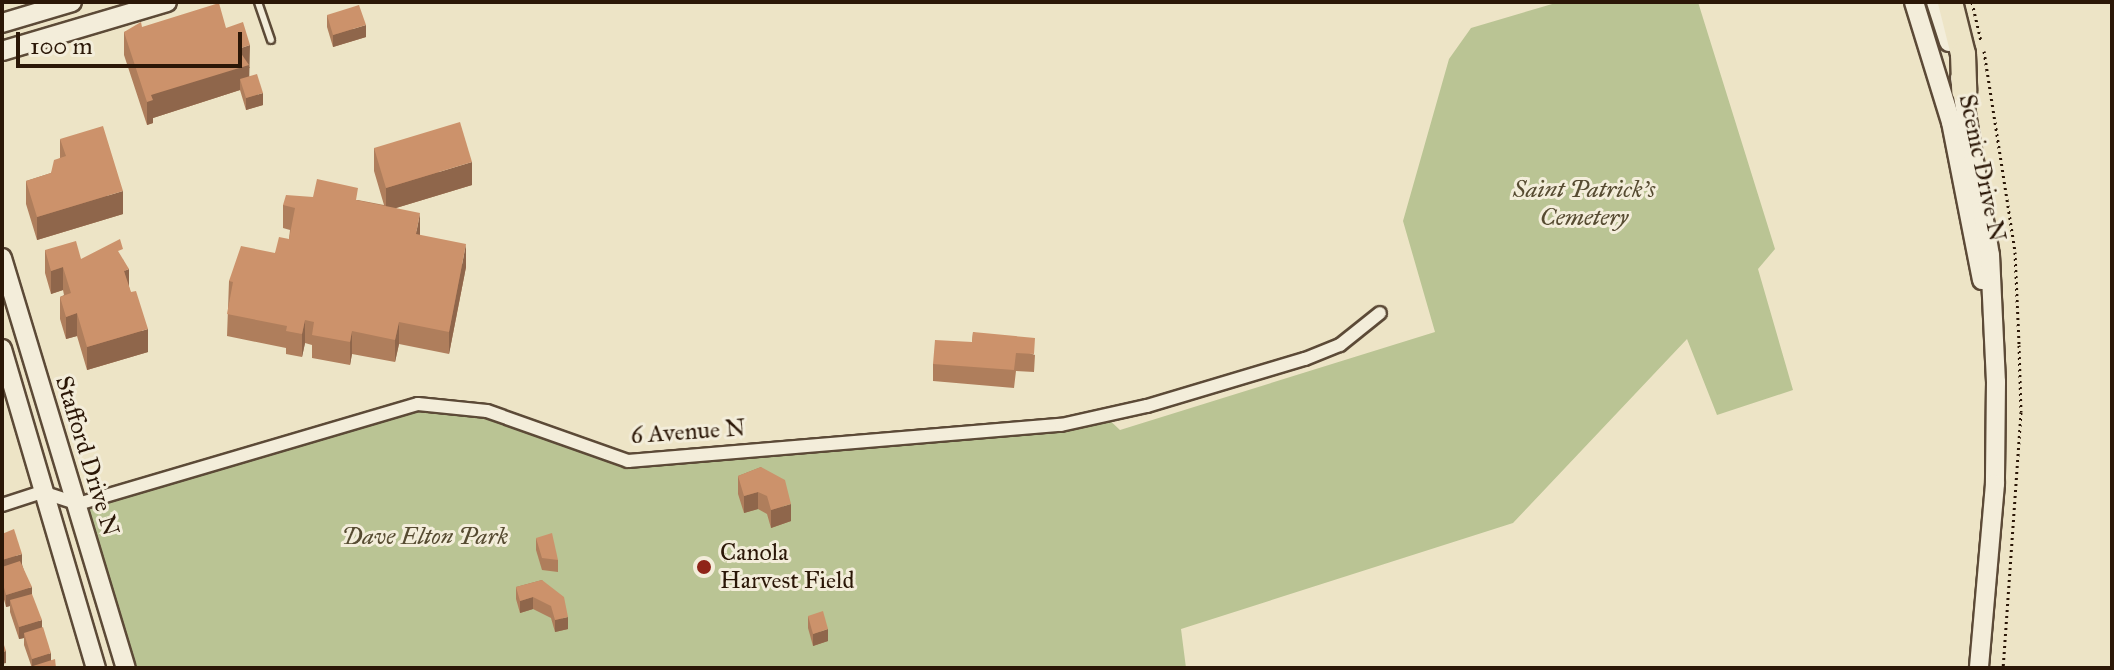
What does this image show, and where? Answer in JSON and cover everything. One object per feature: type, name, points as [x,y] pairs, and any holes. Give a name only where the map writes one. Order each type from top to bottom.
[{"type":"highway","points":[[1950,2],[1963,54],[1964,91]]},
{"type":"main road","points":[[2,23],[72,2]]},
{"type":"main road","points":[[2,51],[167,2]]},
{"type":"main road","name":"Scenic Drive N","points":[[1914,2],[1951,122],[1994,346]]},
{"type":"main road","name":"Scenic Drive N","points":[[1936,2],[1964,91],[1990,255],[1997,449],[1979,668]]},
{"type":"main road","points":[[2,14],[27,16]]},
{"type":"main road","points":[[2,59],[22,45]]},
{"type":"main road","name":"Stafford Drive N","points":[[2,258],[126,668]]},
{"type":"main road","name":"Stafford Drive N","points":[[2,349],[96,668]]},
{"type":"street","name":"6 Avenue N","points":[[78,504],[418,404],[487,411],[628,461],[1061,425],[1147,406],[1305,359],[1340,345],[1380,313]]},
{"type":"street","points":[[2,505],[42,492],[78,504]]},
{"type":"lane","points":[[258,2],[271,40]]},
{"type":"green space","points":[[1559,2],[1698,2],[1775,249],[1758,269],[1793,390],[1717,415],[1687,339],[1513,523],[1181,629],[1186,668],[126,668],[78,504],[382,412],[454,405],[628,461],[1105,416],[1120,430],[1435,332],[1403,221],[1449,59],[1471,28]]},
{"type":"building","points":[[219,3],[226,28],[243,22],[250,45],[238,49],[249,65],[151,95],[153,100],[147,102],[124,32],[141,22],[142,27]]},
{"type":"building","points":[[359,5],[366,25],[333,35],[327,15]]},
{"type":"building","points":[[257,74],[263,93],[246,98],[240,79]]},
{"type":"building","points":[[460,122],[472,162],[386,188],[374,148]]},
{"type":"building","points":[[103,126],[123,191],[37,217],[26,181],[51,173],[54,160],[66,156],[60,139]]},
{"type":"building","points":[[317,179],[358,188],[356,200],[420,213],[416,234],[466,244],[449,332],[399,322],[395,340],[352,331],[350,342],[312,335],[314,322],[305,320],[302,334],[286,331],[287,326],[227,314],[233,282],[229,281],[241,246],[275,253],[279,237],[289,239],[295,208],[283,205],[286,195],[313,197]]},
{"type":"building","points":[[120,239],[123,249],[118,251],[129,269],[124,271],[131,292],[136,291],[148,329],[87,347],[77,313],[66,317],[60,297],[71,293],[63,267],[51,271],[45,250],[76,241],[81,259]]},
{"type":"building","points":[[973,332],[1035,338],[1034,354],[1016,353],[1014,370],[933,364],[935,340],[972,342]]},
{"type":"building","points":[[761,467],[785,480],[791,504],[771,510],[767,496],[758,492],[744,496],[738,476]]},
{"type":"building","points":[[14,529],[22,554],[2,560],[2,534]]},
{"type":"building","points":[[552,533],[558,560],[542,558],[536,538]]},
{"type":"building","points":[[20,561],[32,587],[6,595],[2,567]]},
{"type":"building","points":[[542,580],[564,597],[568,617],[555,620],[551,606],[533,597],[520,601],[516,587]]},
{"type":"building","points":[[32,594],[42,620],[19,627],[10,600]]},
{"type":"building","points":[[823,611],[828,629],[813,634],[808,616]]},
{"type":"building","points":[[43,627],[51,653],[32,659],[24,633]]},
{"type":"building","points":[[55,659],[56,668],[33,666]]},
{"type":"place","name":"Canola Harvest Field","points":[[704,567]]},
{"type":"park label","name":"Saint Patrick's Cemetery","points":[[1584,204]]},
{"type":"park label","name":"Dave Elton Park","points":[[425,537]]}]
